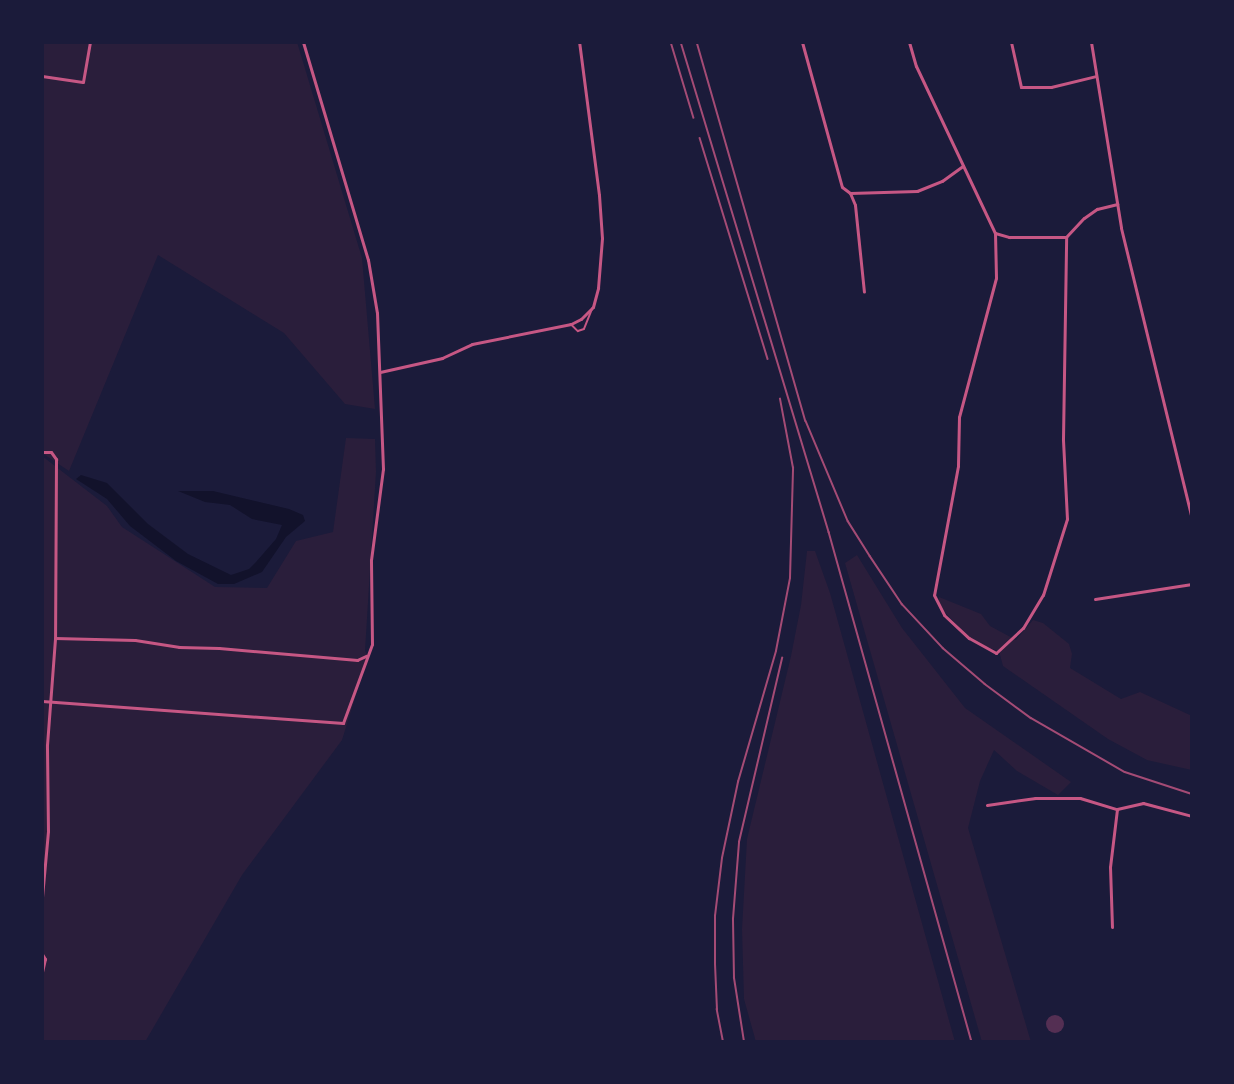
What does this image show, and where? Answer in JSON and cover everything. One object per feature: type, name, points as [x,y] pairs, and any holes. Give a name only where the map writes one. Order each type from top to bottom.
[{"type":"street","points":[[42,76],[83,82],[90,42]]},
{"type":"street","points":[[42,701],[342,723],[372,644],[371,560],[383,469],[377,313],[368,260],[303,42]]},
{"type":"street","points":[[380,372],[442,358],[472,344],[571,324],[581,319],[593,306],[600,277],[602,238],[599,195],[579,42]]},
{"type":"street","points":[[802,42],[842,187],[850,193],[855,205],[864,292]]},
{"type":"street","points":[[909,42],[916,66],[995,233],[996,278],[959,417],[958,466],[934,595],[944,615],[969,638],[996,653],[1023,628],[1042,596],[1067,519],[1063,439],[1066,237],[1084,218],[1097,209],[1117,204]]},
{"type":"street","points":[[1011,42],[1021,87],[1052,87],[1096,76]]},
{"type":"street","points":[[1091,42],[1117,204],[1192,520]]},
{"type":"street","points":[[850,193],[917,191],[942,180],[963,166]]},
{"type":"street","points":[[995,233],[1009,237],[1066,237]]},
{"type":"street","points":[[42,452],[51,452],[56,459],[55,638],[47,745],[48,831],[42,897]]},
{"type":"street","points":[[1095,599],[1192,584]]},
{"type":"street","points":[[55,638],[135,640],[179,647],[219,648],[357,660],[368,656]]},
{"type":"street","points":[[987,805],[1035,798],[1080,798],[1117,809],[1143,803],[1192,816]]},
{"type":"street","points":[[1112,927],[1110,867],[1117,809]]},
{"type":"street","points":[[42,954],[45,959],[42,972]]},
{"type":"lane","points":[[571,324],[575,330],[584,329],[593,306]]},
{"type":"shaded area","points":[[42,42],[297,42],[362,258],[375,409],[345,404],[284,333],[158,255],[69,471],[42,453]]},
{"type":"shaded area","points":[[346,438],[375,439],[376,472],[365,651],[368,656],[342,740],[242,875],[145,1042],[42,1042],[42,456],[107,506],[122,527],[215,587],[267,588],[296,541],[333,532]]},
{"type":"shaded area","points":[[81,475],[107,483],[148,524],[188,554],[231,575],[249,569],[276,539],[282,525],[252,519],[230,505],[205,502],[178,491],[213,491],[289,509],[303,515],[305,521],[286,537],[262,572],[234,584],[218,584],[176,561],[130,526],[107,499],[76,479]]},
{"type":"shaded area","points":[[807,551],[815,551],[830,593],[955,1042],[756,1042],[744,999],[742,929],[747,839],[791,656],[801,605]]},
{"type":"shaded area","points":[[857,555],[902,628],[965,708],[1071,782],[1058,795],[1017,771],[994,750],[980,781],[968,828],[1031,1042],[982,1042],[845,563]]},
{"type":"shaded area","points":[[939,597],[981,614],[990,626],[1016,640],[1033,620],[1043,623],[1069,644],[1072,654],[1070,668],[1121,699],[1140,692],[1192,716],[1192,770],[1147,760],[1108,739],[1003,666],[999,651],[979,645],[967,636],[939,606]]},
{"type":"building","points":[[1055,1015],[1061,1018],[1064,1024],[1061,1030],[1055,1033],[1049,1030],[1046,1024],[1049,1018]]},
{"type":"railway","points":[[671,42],[694,118]]},
{"type":"railway","points":[[681,42],[829,532],[972,1042]]},
{"type":"railway","points":[[697,42],[806,421],[848,521],[870,556],[902,604],[943,648],[985,684],[1031,718],[1125,772],[1192,794]]},
{"type":"railway","points":[[700,138],[768,359]]},
{"type":"railway","points":[[723,1042],[717,1010],[715,964],[715,916],[722,858],[738,782],[776,651],[790,578],[793,468],[780,399]]},
{"type":"railway","points":[[744,1042],[734,978],[733,919],[739,842],[782,658]]}]
